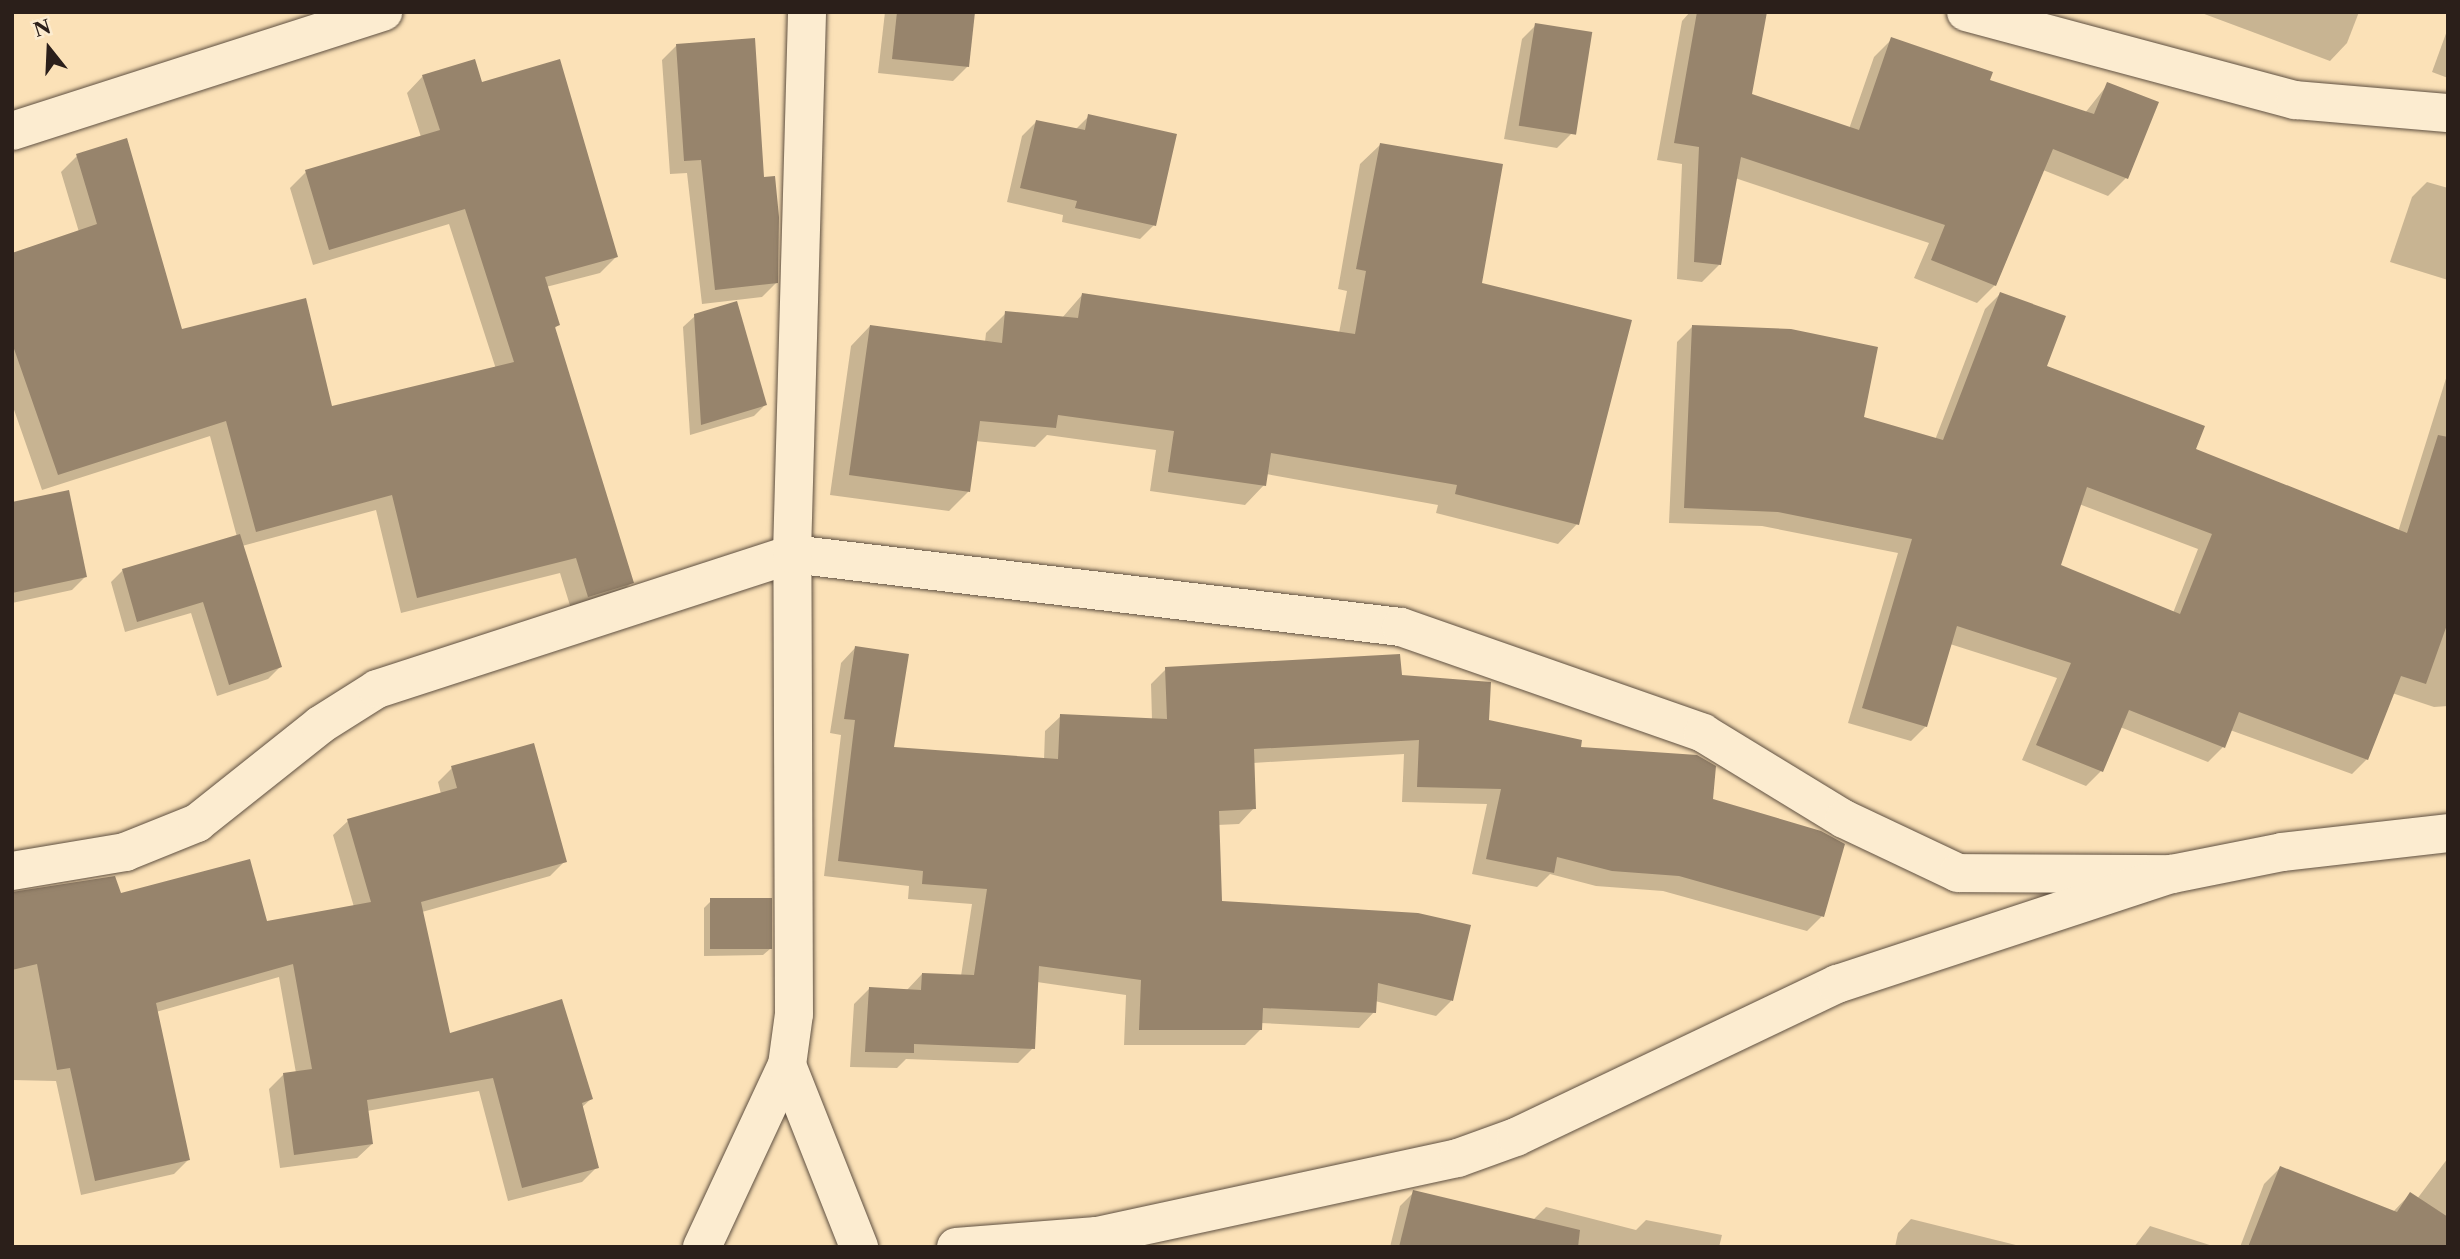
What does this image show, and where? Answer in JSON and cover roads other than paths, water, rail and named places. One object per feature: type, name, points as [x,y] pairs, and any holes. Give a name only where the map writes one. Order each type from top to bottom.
[{"type":"street","points":[[12,131],[383,12]]},
{"type":"street","points":[[702,1247],[787,1065],[794,1014],[792,554],[807,12]]},
{"type":"street","points":[[1966,12],[2295,100],[2448,113]]},
{"type":"street","points":[[12,871],[125,852],[197,823],[320,725],[377,689],[792,554],[1401,627],[1703,733],[1844,819],[1958,873],[2172,874]]},
{"type":"street","points":[[956,1247],[1111,1241],[1458,1158],[1516,1136],[1837,984],[2172,874],[2282,852],[2448,833]]},
{"type":"street","points":[[787,1065],[859,1247]]}]
